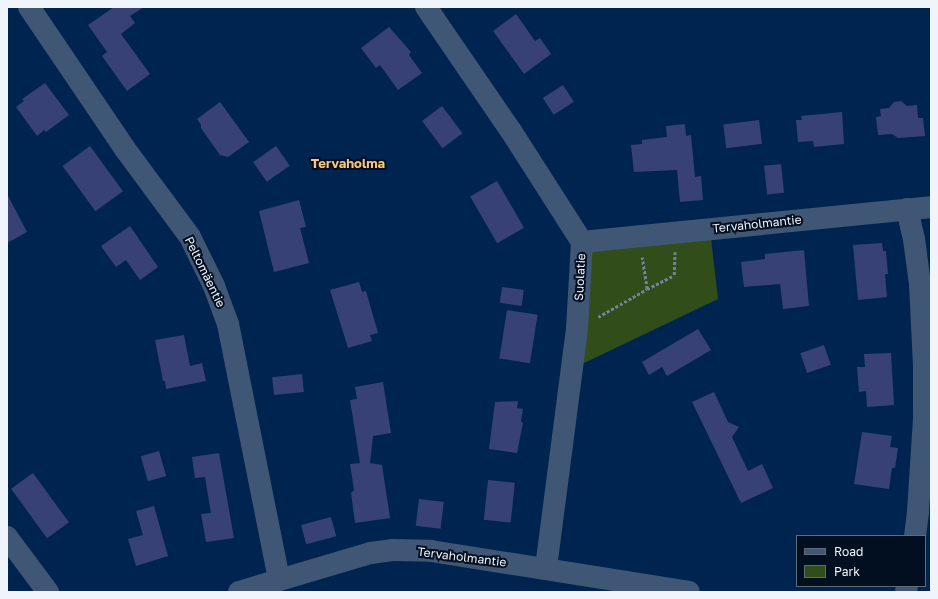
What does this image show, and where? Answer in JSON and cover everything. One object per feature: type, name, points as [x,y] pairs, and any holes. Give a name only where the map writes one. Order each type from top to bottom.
[{"type":"street","name":"Peltomäentie","points":[[29,7],[125,149],[190,237],[217,292],[230,331],[279,580]]},
{"type":"street","name":"Suolatie","points":[[426,7],[505,121],[582,242],[577,329],[546,568]]},
{"type":"street","name":"Tervaholmantie","points":[[582,242],[931,206]]},
{"type":"street","points":[[907,208],[914,239],[920,284],[924,367],[924,432],[915,535]]},
{"type":"street","points":[[7,537],[48,592]]},
{"type":"street","name":"Tervaholmantie","points":[[239,592],[371,552],[392,550],[431,551],[546,568],[600,585],[689,592]]},
{"type":"path","points":[[577,329],[674,275],[676,232]]},
{"type":"path","points":[[638,236],[647,289]]},
{"type":"green space","points":[[711,238],[718,299],[582,364],[592,251]]},
{"type":"building","points":[[114,7],[144,7],[130,16],[135,23],[121,34],[150,74],[127,91],[102,56],[107,52],[88,25]]},
{"type":"building","points":[[516,14],[535,41],[540,38],[551,54],[524,74],[493,31]]},
{"type":"building","points":[[389,27],[411,52],[409,55],[422,73],[398,90],[380,65],[376,68],[361,48]]},
{"type":"building","points":[[45,83],[69,115],[46,132],[44,130],[37,136],[16,107],[24,101],[22,99]]},
{"type":"building","points":[[563,85],[574,102],[554,115],[543,98]]},
{"type":"building","points":[[901,101],[907,106],[917,105],[918,118],[923,118],[925,136],[898,138],[892,134],[878,135],[876,117],[881,116],[880,109],[889,108],[894,102]]},
{"type":"building","points":[[220,102],[249,142],[228,157],[220,155],[201,128],[201,125],[197,119]]},
{"type":"building","points":[[442,106],[462,133],[442,148],[422,121]]},
{"type":"building","points":[[842,112],[844,144],[814,147],[813,141],[798,142],[796,120],[802,120],[801,116]]},
{"type":"building","points":[[759,120],[762,144],[726,148],[723,124]]},
{"type":"building","points":[[685,124],[686,136],[691,135],[695,177],[701,176],[703,200],[680,202],[677,170],[634,172],[631,145],[642,144],[642,140],[667,137],[666,126]]},
{"type":"building","points":[[90,146],[123,191],[95,211],[62,166]]},
{"type":"building","points":[[276,146],[290,166],[267,182],[253,162]]},
{"type":"building","points":[[781,164],[784,193],[767,195],[764,166]]},
{"type":"building","points":[[497,181],[524,228],[497,243],[470,197]]},
{"type":"building","points":[[7,194],[27,232],[7,243]]},
{"type":"building","points":[[299,200],[306,227],[300,228],[309,263],[274,272],[259,211]]},
{"type":"building","points":[[130,226],[158,267],[140,280],[126,260],[116,267],[101,246]]},
{"type":"building","points":[[882,243],[883,251],[886,251],[888,274],[885,274],[887,297],[858,300],[853,245]]},
{"type":"building","points":[[804,250],[809,306],[783,309],[780,284],[744,287],[741,262],[765,259],[765,254]]},
{"type":"building","points":[[359,282],[362,292],[366,291],[378,333],[370,335],[372,341],[348,348],[330,290]]},
{"type":"building","points":[[502,287],[524,290],[522,306],[500,303]]},
{"type":"building","points":[[507,310],[538,315],[530,363],[499,358]]},
{"type":"building","points":[[698,329],[711,350],[667,376],[662,367],[649,375],[642,362]]},
{"type":"building","points":[[184,335],[190,366],[202,363],[206,381],[166,389],[155,340]]},
{"type":"building","points":[[824,345],[831,365],[807,373],[800,353]]},
{"type":"building","points":[[891,353],[894,405],[867,407],[866,391],[859,392],[857,367],[865,367],[864,354]]},
{"type":"building","points":[[302,374],[304,392],[274,395],[272,377]]},
{"type":"building","points":[[383,382],[391,433],[373,436],[370,463],[382,465],[390,518],[355,523],[351,493],[354,490],[350,464],[360,463],[350,400],[357,399],[355,387]]},
{"type":"building","points":[[714,392],[728,422],[739,427],[732,437],[748,471],[762,464],[773,488],[741,503],[692,402]]},
{"type":"building","points":[[518,401],[517,408],[523,409],[521,421],[523,423],[517,453],[489,449],[495,402]]},
{"type":"building","points":[[862,432],[892,436],[890,447],[898,448],[895,468],[892,468],[889,489],[854,484]]},
{"type":"building","points":[[159,451],[166,476],[148,481],[141,456]]},
{"type":"building","points":[[219,453],[234,538],[206,542],[201,514],[211,513],[205,477],[195,478],[192,457]]},
{"type":"building","points":[[33,473],[69,522],[47,538],[11,489]]},
{"type":"building","points":[[488,480],[515,483],[511,523],[484,520]]},
{"type":"building","points":[[419,499],[444,502],[441,529],[416,526]]},
{"type":"building","points":[[154,506],[168,556],[136,566],[128,539],[143,535],[136,511]]},
{"type":"building","points":[[331,517],[336,536],[306,544],[301,525]]},
{"type":"district","name":"Tervaholma","points":[[348,163]]}]
